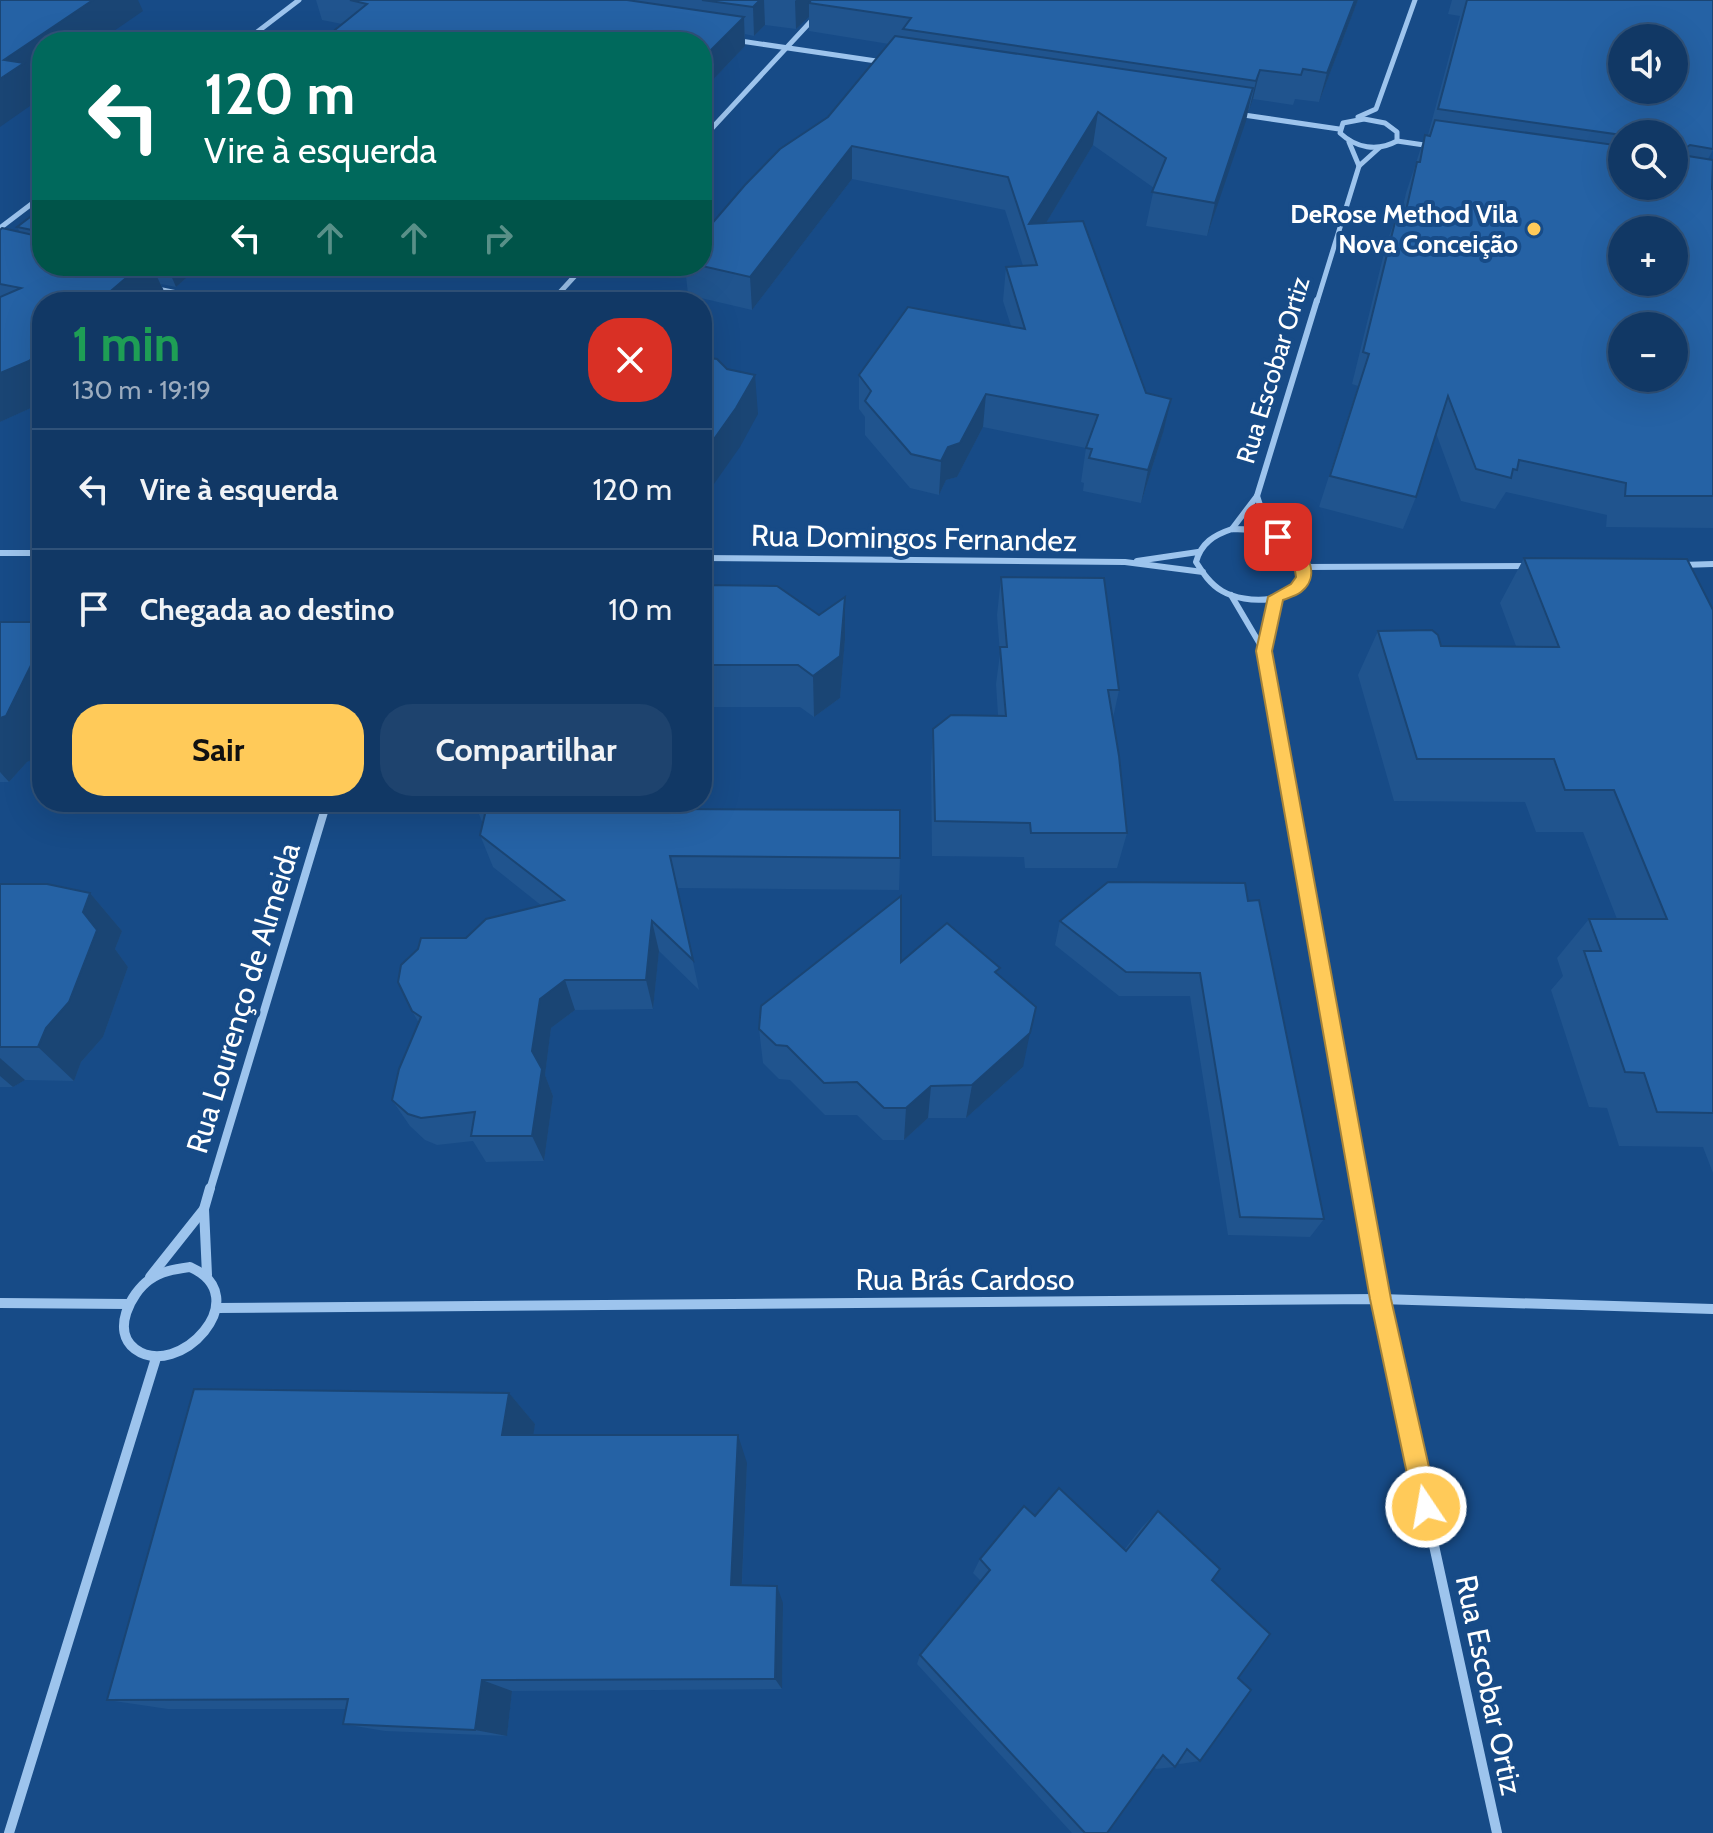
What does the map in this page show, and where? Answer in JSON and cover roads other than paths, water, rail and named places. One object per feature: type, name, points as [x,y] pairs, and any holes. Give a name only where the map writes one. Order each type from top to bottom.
[{"type":"street","points":[[257,32],[299,0]]},
{"type":"street","points":[[1339,129],[1343,123],[1376,109],[1415,0]]},
{"type":"street","points":[[712,128],[822,10]]},
{"type":"street","points":[[725,38],[897,64]]},
{"type":"street","points":[[1376,109],[1385,123],[1397,132],[1397,141]]},
{"type":"street","points":[[1229,113],[1339,129],[1359,166],[1379,148],[1397,141],[1442,147]]},
{"type":"street","points":[[1353,120],[1385,123]]},
{"type":"street","points":[[1348,142],[1379,148]]},
{"type":"street","name":"Rua Escobar Ortiz","points":[[1232,529],[1257,496],[1359,166]]},
{"type":"street","points":[[0,228],[32,204]]},
{"type":"street","points":[[560,292],[575,276]]},
{"type":"street","points":[[147,287],[171,292]]},
{"type":"street","name":"Rua Escobar Ortiz","points":[[1257,496],[1269,532]]},
{"type":"street","points":[[1232,529],[1269,532],[1291,546],[1304,567],[1303,578],[1297,588],[1276,597],[1254,599],[1231,595],[1218,588],[1196,562],[1198,552],[1210,537],[1232,529]]},
{"type":"street","name":"Rua Domingos Fernandez","points":[[1125,562],[1198,552]]},
{"type":"street","points":[[0,553],[32,553]]},
{"type":"street","name":"Rua Domingos Fernandez","points":[[712,558],[1125,562],[1203,572]]},
{"type":"street","points":[[1666,565],[1713,564]]},
{"type":"street","points":[[1304,567],[1540,566]]},
{"type":"street","name":"Rua Escobar Ortiz","points":[[1231,595],[1264,651],[1380,1299],[1497,1833]]},
{"type":"street","name":"Rua Escobar Ortiz","points":[[1264,651],[1276,597]]},
{"type":"street","name":"Rua Lourenço de Almeida","points":[[207,1275],[204,1209],[324,812]]},
{"type":"street","name":"Rua Lourenço de Almeida","points":[[147,1281],[204,1209]]},
{"type":"street","points":[[190,1267],[207,1275],[216,1289],[216,1308],[205,1332],[183,1351],[156,1358],[134,1349],[123,1329],[128,1304],[147,1281],[168,1270],[190,1267]]},
{"type":"street","name":"Rua Brás Cardoso","points":[[216,1308],[1380,1299],[1713,1309]]},
{"type":"street","points":[[0,1303],[128,1304]]},
{"type":"street","points":[[9,1833],[156,1358]]},
{"type":"place","name":"DeRose Method Vila Nova Conceição","points":[[1534,229]]}]
